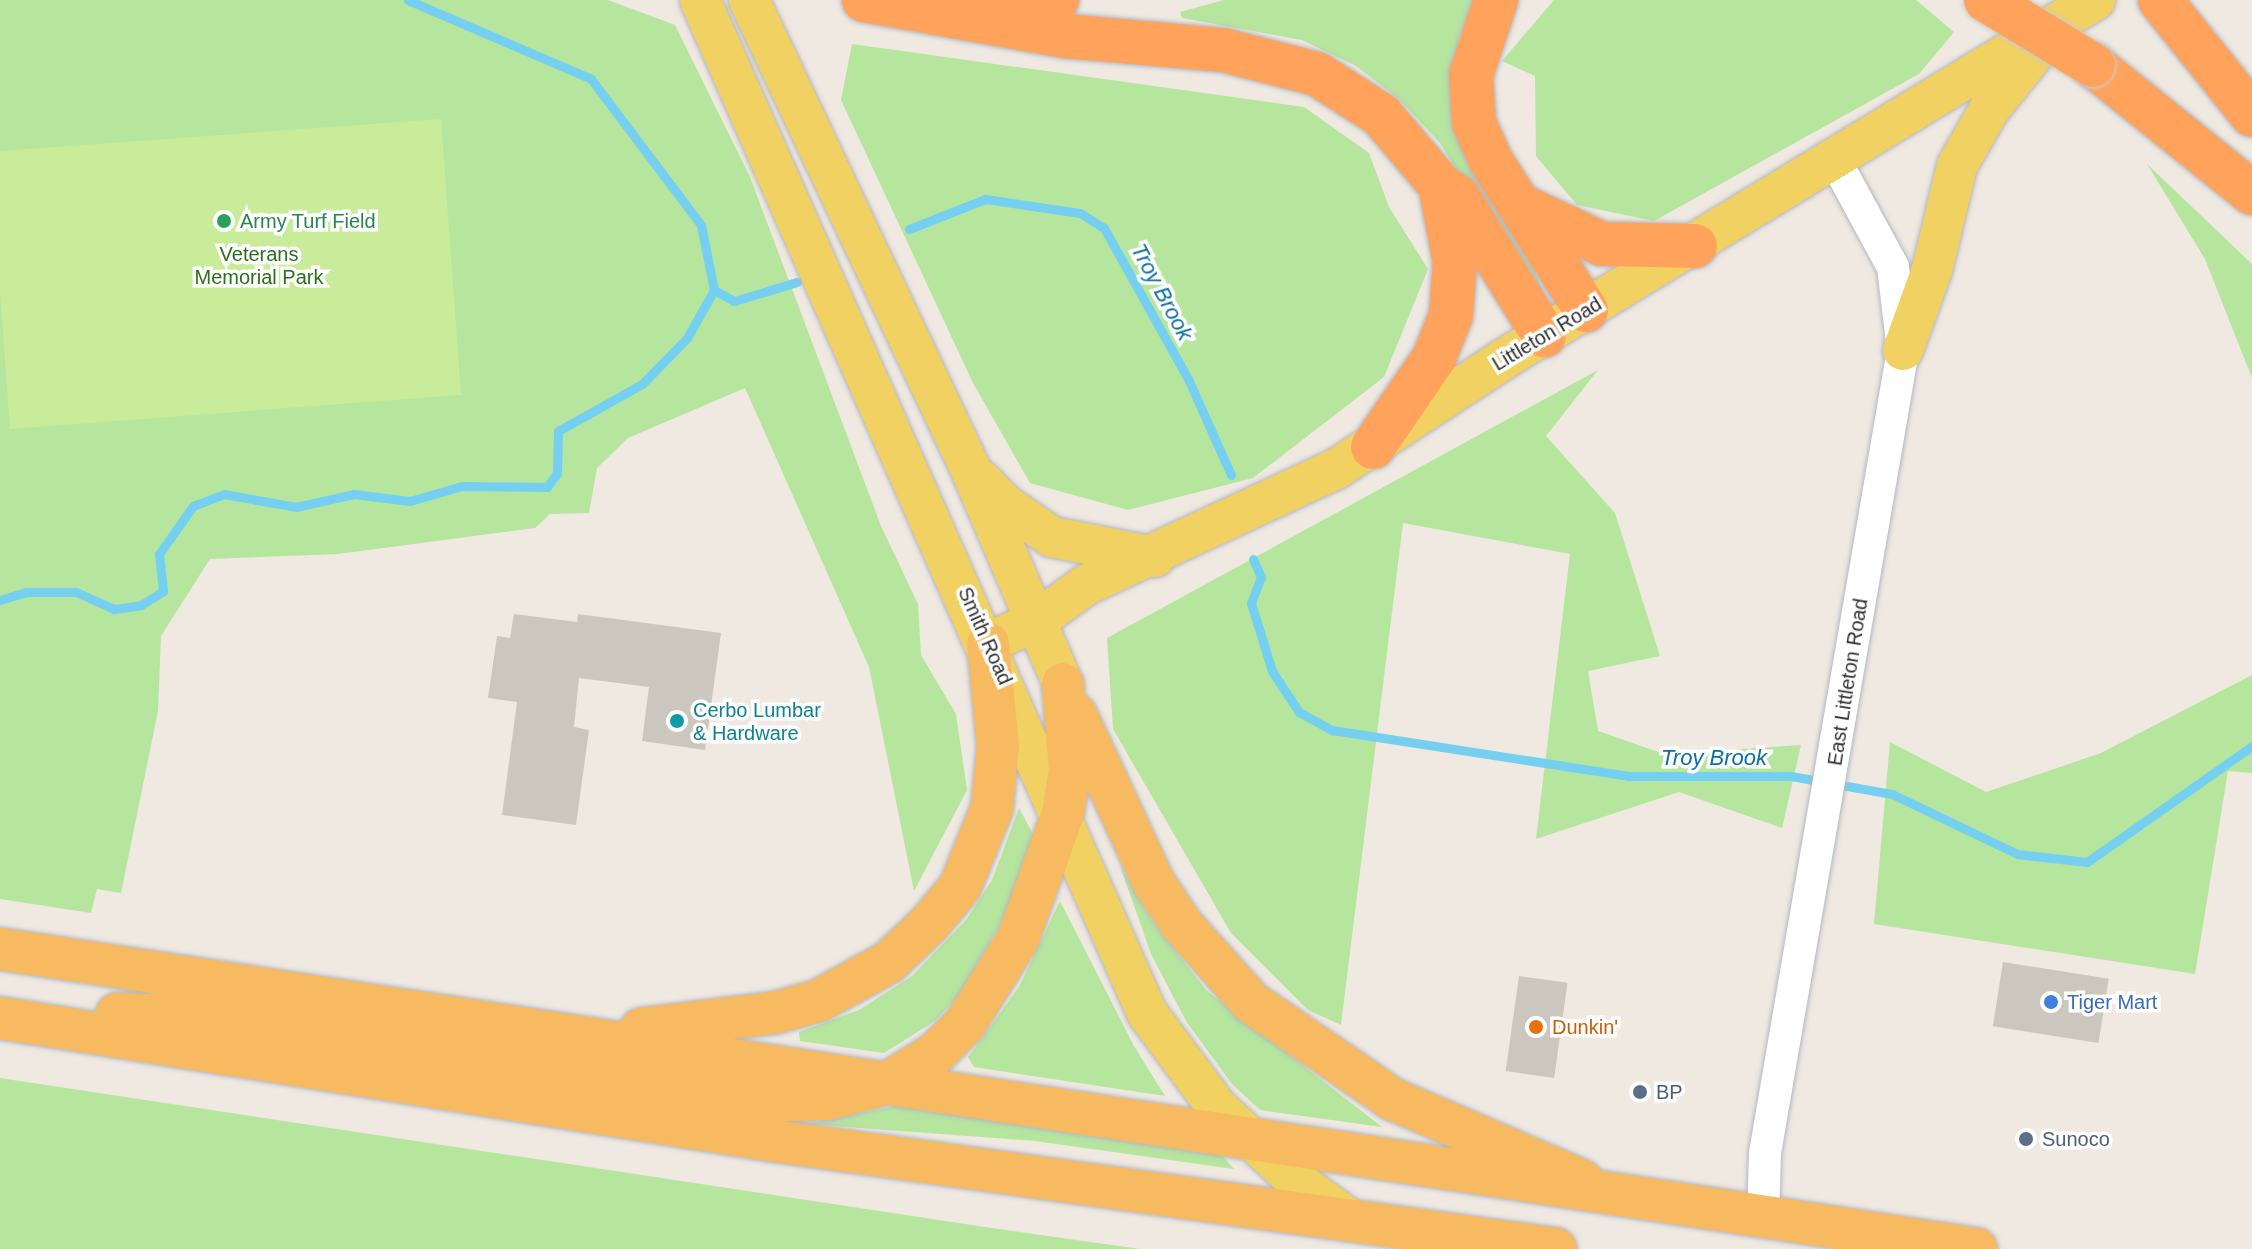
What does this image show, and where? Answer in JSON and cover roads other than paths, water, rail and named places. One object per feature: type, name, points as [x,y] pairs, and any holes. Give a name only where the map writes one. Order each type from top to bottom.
[{"type":"highway","points":[[864,0],[1065,36],[1223,50],[1295,66],[1381,115],[1441,186],[1458,197],[1544,335]]},
{"type":"highway","points":[[879,0],[1057,0]]},
{"type":"highway","points":[[1496,0],[1471,75],[1474,123],[1518,204],[1586,310]]},
{"type":"highway","points":[[1986,0],[2093,65],[2252,193]]},
{"type":"highway","points":[[2164,5],[2252,115]]},
{"type":"highway","points":[[1373,447],[1434,358],[1451,315],[1455,262],[1441,186]]},
{"type":"highway","points":[[1518,204],[1602,244],[1695,246]]},
{"type":"highway","points":[[568,1033],[774,1013],[818,1001],[889,962],[960,887],[987,831],[998,747],[988,643]]},
{"type":"highway","points":[[0,1011],[202,1016],[769,1101],[828,1099],[886,1084],[935,1054],[993,987],[1039,891],[1063,813],[1070,770],[1063,684]]},
{"type":"highway","points":[[1063,684],[1147,872],[1182,925],[1252,1003],[1392,1099],[1526,1152],[1615,1197]]},
{"type":"highway","points":[[0,949],[568,1033],[1615,1197],[1976,1249]]},
{"type":"highway","points":[[0,1018],[775,1141],[1345,1216],[1556,1249]]},
{"type":"main road","name":"Smith Road","points":[[700,0],[988,643],[1147,1013],[1186,1070],[1253,1141],[1345,1216]]},
{"type":"main road","points":[[749,0],[970,468],[1063,684]]},
{"type":"main road","name":"Littleton Road","points":[[988,643],[1036,621],[1086,585],[1155,557],[1373,447],[1544,335],[2095,0]]},
{"type":"main road","points":[[1903,350],[1932,270],[1957,166],[1989,110],[2059,22]]},
{"type":"main road","points":[[970,468],[1004,504],[1052,537],[1155,557]]},
{"type":"street","name":"East Littleton Road","points":[[1763,1218],[1765,1153],[1903,350],[1902,303],[1890,257],[1835,160]]},
{"type":"waterway","points":[[408,0],[591,79],[701,225],[714,290]]},
{"type":"waterway","name":"Troy Brook","points":[[909,229],[985,199],[1080,213],[1104,228],[1189,381],[1231,475]]},
{"type":"waterway","name":"Troy Brook","points":[[0,600],[26,592],[76,592],[114,609],[141,605],[163,591],[159,554],[193,506],[224,494],[296,507],[354,494],[410,501],[462,486],[547,487],[557,473],[558,431],[642,384],[687,338],[714,290],[734,301],[797,282]]},
{"type":"waterway","name":"Troy Brook","points":[[1253,559],[1261,577],[1251,603],[1272,671],[1299,712],[1332,730],[1628,776],[1791,776],[1892,794],[2017,854],[2087,862],[2252,746]]},
{"type":"place","name":"Army Turf Field","points":[[224,221]]},
{"type":"place","name":"Cerbo Lumbar & Hardware","points":[[677,721]]},
{"type":"place","name":"Tiger Mart","points":[[2051,1002]]},
{"type":"place","name":"Dunkin'","points":[[1536,1027]]},
{"type":"place","name":"BP","points":[[1640,1092]]},
{"type":"place","name":"Sunoco","points":[[2026,1139]]},
{"type":"park label","name":"Veterans Memorial Park","points":[[259,266]]}]
